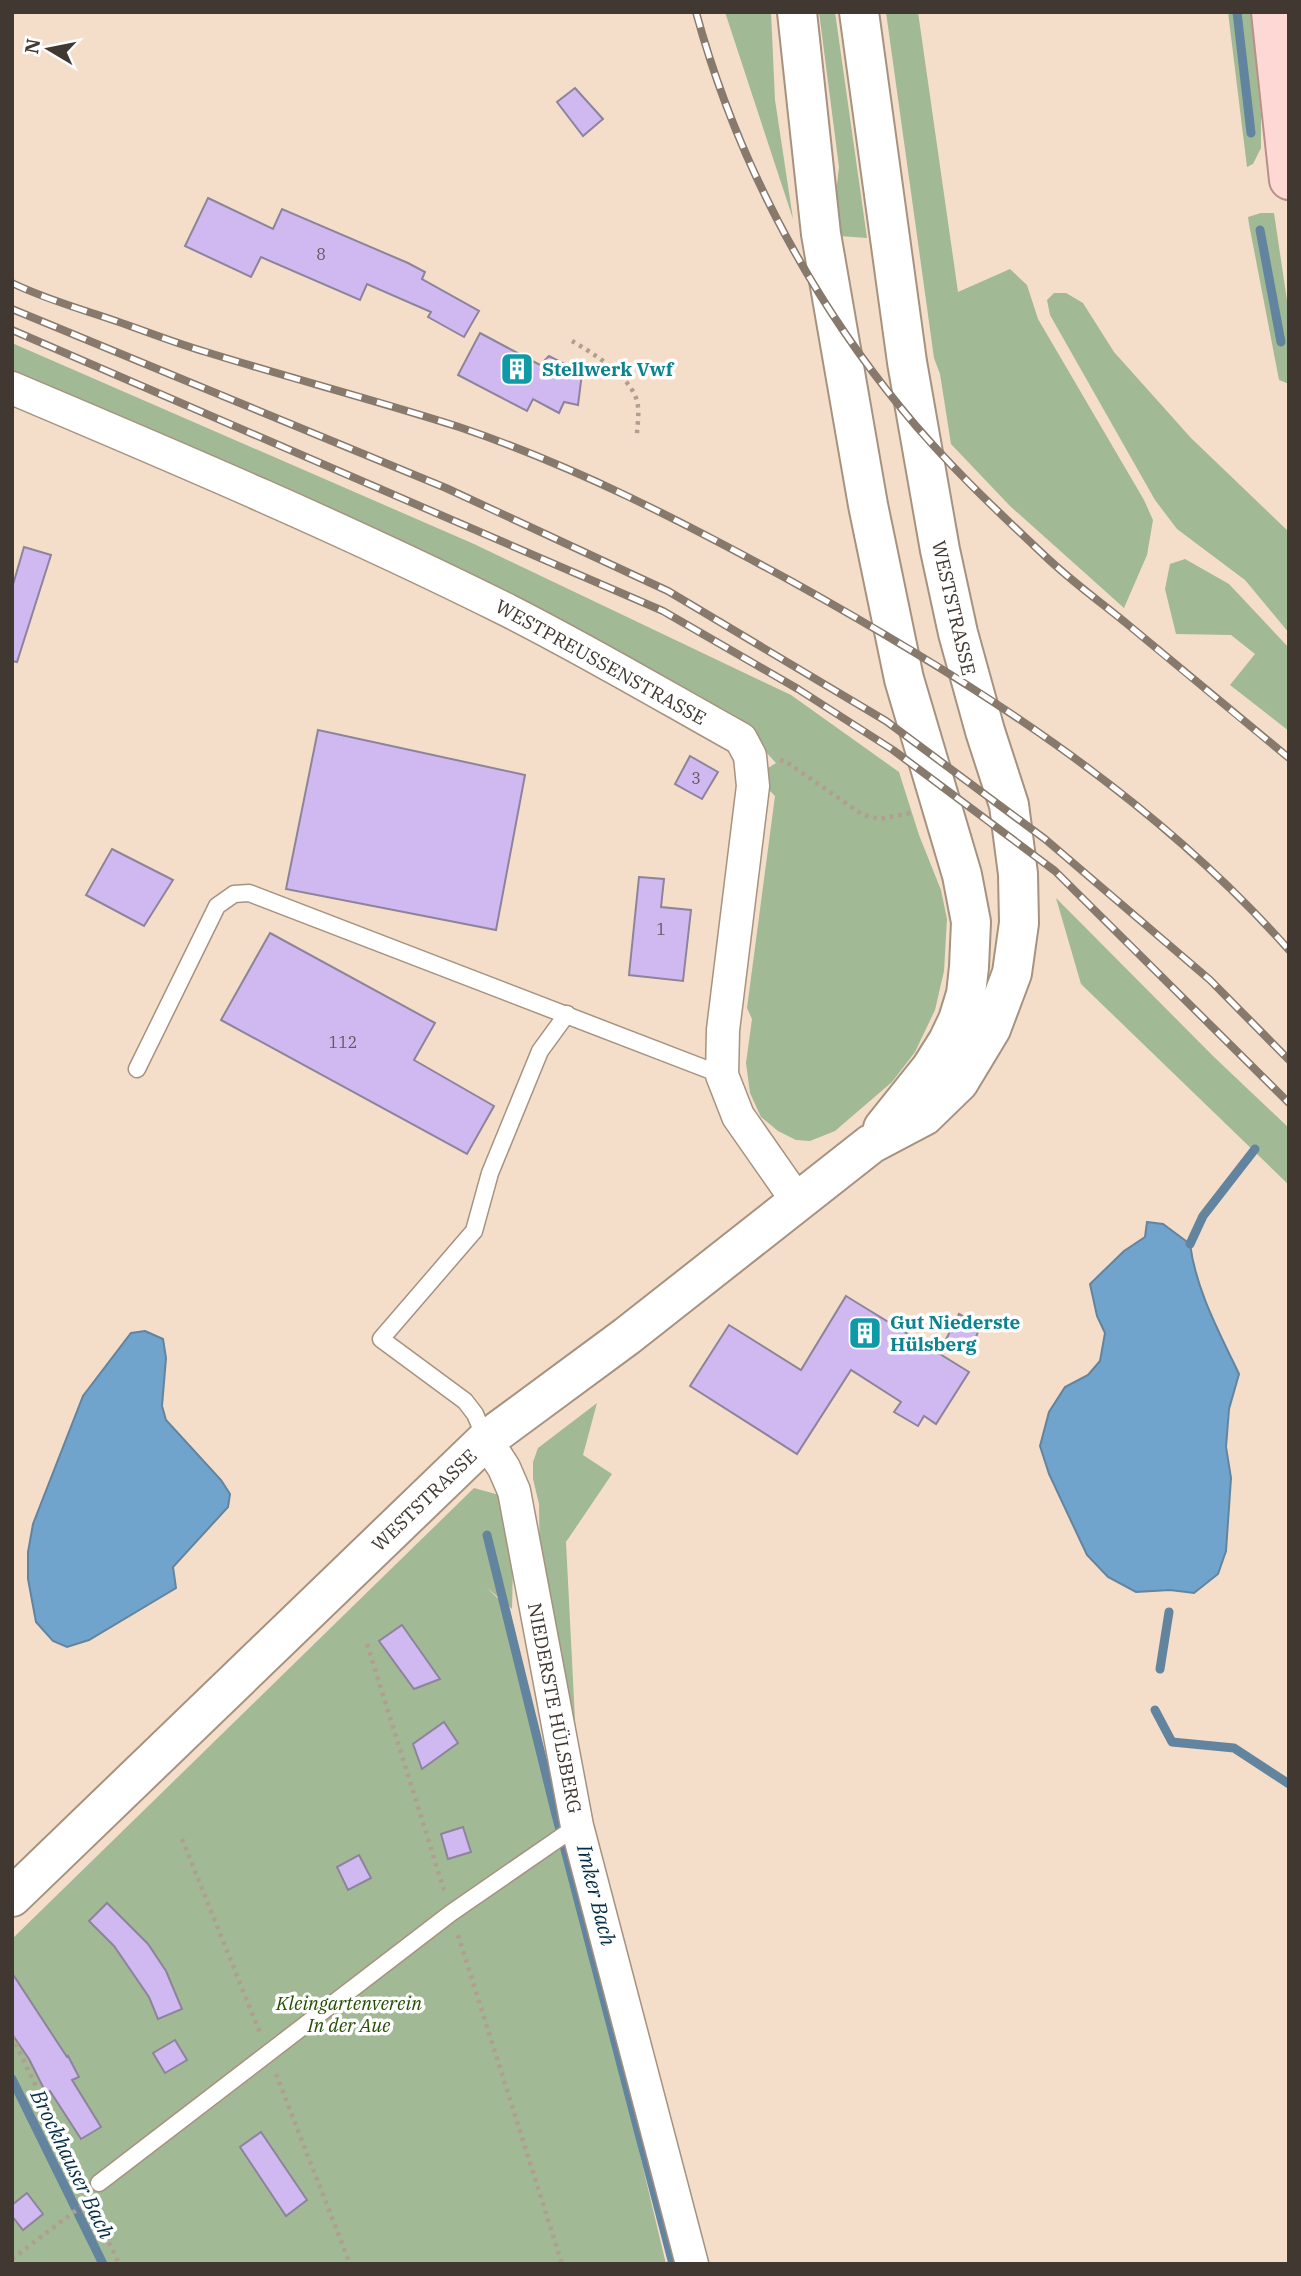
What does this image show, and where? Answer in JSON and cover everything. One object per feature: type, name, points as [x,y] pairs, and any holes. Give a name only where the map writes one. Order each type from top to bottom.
[{"type":"main road","points":[[1271,12],[1288,176]]},
{"type":"street","name":"WESTSTRASSE","points":[[797,12],[821,234],[868,505],[904,679],[962,875],[971,922],[966,994],[958,1020],[931,1068],[871,1144]]},
{"type":"street","name":"WESTSTRASSE","points":[[12,1897],[486,1440],[627,1336],[871,1144],[924,1116],[959,1082],[995,1021],[1012,973],[1019,923],[1018,874],[1009,805],[958,633],[937,537],[907,362],[859,12]]},
{"type":"street","name":"WESTPREUSSENSTRASSE","points":[[12,388],[202,468],[512,612],[741,739],[750,755]]},
{"type":"street","points":[[750,755],[754,786],[723,1030],[708,1069],[798,1202]]},
{"type":"street","name":"NIEDERSTE HÜLSBERG","points":[[486,1440],[504,1468],[514,1491],[566,1832],[692,2264]]},
{"type":"lane","points":[[137,1069],[217,906],[234,894],[249,893],[708,1069]]},
{"type":"lane","points":[[486,1440],[475,1414],[465,1401],[381,1339],[474,1231],[490,1173],[540,1051],[567,1014]]},
{"type":"lane","points":[[92,2188],[451,1913],[566,1832]]},
{"type":"path","points":[[572,341],[602,359],[624,379],[638,405],[637,436]]},
{"type":"path","points":[[750,755],[785,761],[863,815],[880,819],[918,811]]},
{"type":"path","points":[[367,1644],[562,2264]]},
{"type":"path","points":[[12,2036],[80,2181]]},
{"type":"path","points":[[92,2188],[89,2201],[119,2264]]},
{"type":"path","points":[[12,2259],[89,2201]]},
{"type":"green space","points":[[725,12],[771,12],[775,100],[793,219]]},
{"type":"green space","points":[[819,12],[835,12],[867,238],[839,236],[835,202],[839,167]]},
{"type":"green space","points":[[886,12],[918,12],[958,292],[1010,269],[1027,285],[1038,319],[1144,500],[1153,520],[1147,555],[1124,608],[1010,506],[951,444],[940,374],[934,358]]},
{"type":"green space","points":[[1228,12],[1251,12],[1261,114],[1261,148],[1253,164],[1247,167]]},
{"type":"green space","points":[[1274,213],[1289,314],[1289,384],[1279,380],[1249,224],[1248,217]]},
{"type":"green space","points":[[1054,293],[1066,293],[1083,303],[1114,352],[1191,438],[1289,532],[1289,633],[1245,580],[1177,529],[1155,500],[1050,315],[1047,300]]},
{"type":"green space","points":[[12,343],[474,544],[791,695],[899,772],[919,835],[941,890],[947,919],[944,971],[935,1010],[915,1052],[892,1082],[835,1131],[810,1141],[796,1140],[778,1131],[761,1117],[750,1093],[746,1063],[752,1019],[747,1008],[775,796],[769,790],[768,768],[776,763],[753,738],[12,376]]},
{"type":"green space","points":[[1185,559],[1229,584],[1289,648],[1289,731],[1230,685],[1255,654],[1231,635],[1176,634],[1165,589],[1170,564]]},
{"type":"green space","points":[[1056,898],[1213,1056],[1289,1128],[1289,1185],[1081,984]]},
{"type":"green space","points":[[597,1403],[583,1455],[612,1474],[566,1542],[578,1779],[540,1572],[539,1504],[533,1479],[533,1462],[538,1448]]},
{"type":"green space","name":"Kleingartenverein In der Aue","points":[[474,1488],[503,1496],[506,1533],[513,1565],[512,1609],[486,1587],[510,1610],[666,2264],[12,2264],[12,1939]]},
{"type":"water","points":[[1147,1222],[1163,1224],[1190,1244],[1203,1294],[1239,1374],[1229,1409],[1226,1447],[1231,1478],[1226,1551],[1218,1574],[1194,1593],[1170,1590],[1136,1592],[1108,1577],[1087,1555],[1049,1474],[1040,1446],[1049,1412],[1065,1387],[1088,1375],[1100,1361],[1105,1333],[1097,1316],[1090,1284],[1124,1251],[1145,1237]]},
{"type":"water","points":[[145,1331],[163,1339],[166,1358],[162,1406],[166,1420],[221,1480],[230,1494],[228,1507],[173,1567],[176,1588],[89,1640],[67,1647],[53,1641],[36,1622],[28,1579],[28,1552],[33,1524],[83,1396],[131,1333]]},
{"type":"building","points":[[575,88],[603,119],[583,136],[557,102]]},
{"type":"building","points":[[208,198],[273,229],[282,209],[408,263],[425,272],[422,279],[479,311],[464,337],[428,317],[431,312],[367,284],[360,300],[261,257],[251,277],[185,246]]},
{"type":"building","name":"Stellwerk Vwf","points":[[480,333],[540,365],[549,356],[582,373],[578,405],[564,402],[559,413],[533,399],[527,411],[458,375]]},
{"type":"building","points":[[24,547],[51,555],[17,662],[12,661],[12,588]]},
{"type":"building","points":[[318,730],[525,775],[496,930],[286,889]]},
{"type":"building","points":[[690,756],[718,772],[702,799],[675,784]]},
{"type":"building","points":[[112,849],[173,880],[144,926],[86,895]]},
{"type":"building","points":[[639,877],[664,879],[661,907],[691,910],[683,981],[629,975]]},
{"type":"building","points":[[270,933],[435,1023],[414,1060],[494,1106],[467,1154],[221,1020]]},
{"type":"building","points":[[846,1296],[939,1353],[959,1314],[980,1326],[975,1340],[940,1354],[969,1372],[936,1424],[924,1416],[918,1426],[894,1412],[901,1402],[851,1370],[797,1454],[690,1386],[729,1325],[801,1370]]},
{"type":"building","points":[[402,1625],[440,1679],[414,1689],[379,1641]]},
{"type":"building","points":[[444,1722],[458,1743],[422,1769],[413,1744]]},
{"type":"building","points":[[463,1827],[471,1852],[448,1859],[441,1834]]},
{"type":"building","points":[[359,1855],[371,1878],[348,1890],[337,1867]]},
{"type":"building","points":[[107,1903],[148,1944],[166,1971],[182,2009],[158,2019],[149,1997],[114,1946],[89,1921]]},
{"type":"building","points":[[12,1973],[68,2056],[79,2077],[72,2080],[101,2127],[81,2139],[50,2091],[46,2093],[29,2059],[12,2034]]},
{"type":"building","points":[[175,2040],[187,2060],[165,2073],[153,2053]]},
{"type":"building","points":[[261,2132],[307,2200],[286,2216],[240,2147]]},
{"type":"building","points":[[27,2193],[43,2214],[23,2230],[12,2216],[12,2205]]},
{"type":"waterway","points":[[1237,12],[1251,133]]},
{"type":"waterway","points":[[1260,230],[1281,342]]},
{"type":"waterway","points":[[1190,1244],[1203,1216],[1255,1149]]},
{"type":"waterway","name":"Imker Bach","points":[[487,1535],[556,1815],[673,2264]]},
{"type":"waterway","points":[[1160,1669],[1169,1612]]},
{"type":"waterway","points":[[1155,1710],[1172,1742],[1234,1748],[1289,1784]]},
{"type":"waterway","name":"Brockhauser Bach","points":[[12,2079],[103,2264]]},
{"type":"railway","points":[[696,12],[731,118],[778,221],[835,318],[901,408],[970,484],[1055,565],[1289,758]]},
{"type":"railway","points":[[12,283],[183,345],[502,442],[587,477],[710,538],[858,619],[1056,744],[1178,841],[1235,893],[1289,950]]},
{"type":"railway","points":[[12,309],[446,488],[668,591],[886,721],[1045,839],[1210,980],[1289,1060]]},
{"type":"railway","points":[[12,330],[663,611],[798,689],[893,750],[1055,871],[1289,1103]]},
{"type":"place","name":"Stellwerk Vwf","points":[[517,369]]},
{"type":"place","name":"Gut Niederste Hülsberg","points":[[865,1333]]}]
